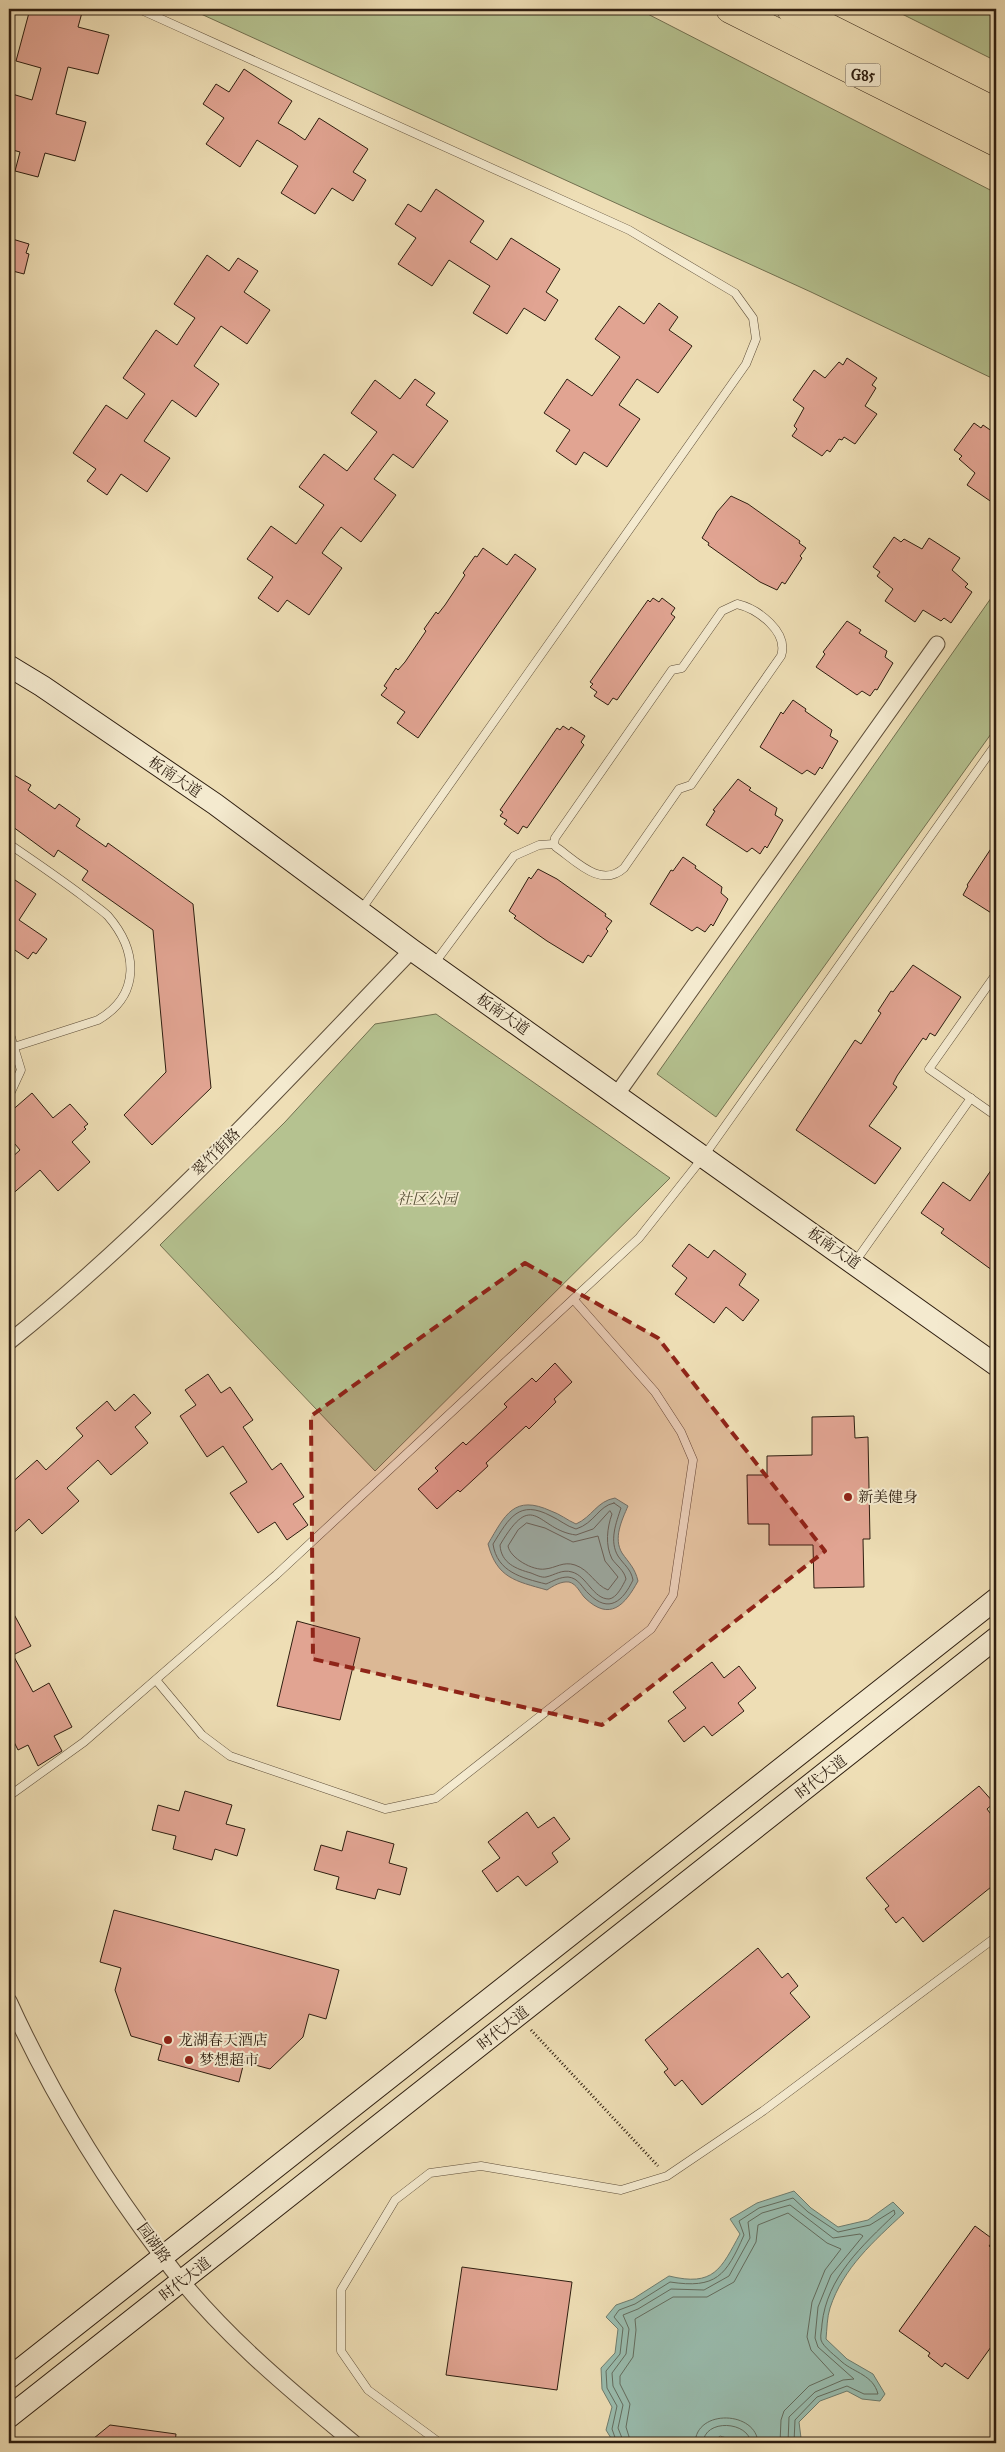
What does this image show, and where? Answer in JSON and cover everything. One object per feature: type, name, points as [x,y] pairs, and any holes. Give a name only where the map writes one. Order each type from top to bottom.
[{"type":"highway","name":"G85","points":[[730,9],[996,142]]},
{"type":"highway","name":"G85","points":[[791,9],[996,112]]},
{"type":"main road","name":"板南大道","points":[[9,666],[42,686],[215,804],[412,950],[996,1365]]},
{"type":"main road","name":"时代大道","points":[[9,2378],[996,1599]]},
{"type":"main road","name":"时代大道","points":[[9,2417],[996,1638]]},
{"type":"street","points":[[617,1094],[936,644]]},
{"type":"street","name":"翠竹街路","points":[[9,1342],[41,1316],[152,1216],[412,950]]},
{"type":"street","name":"园湖路","points":[[9,2000],[30,2049],[80,2137],[162,2257],[228,2331],[288,2388],[354,2443]]},
{"type":"lane","points":[[139,9],[628,230],[735,292],[754,318],[756,339],[746,364],[360,912]]},
{"type":"lane","points":[[433,965],[514,856],[539,845],[554,844],[598,876],[614,876],[624,868],[679,789],[691,785],[779,658],[782,642],[776,628],[741,605],[730,605],[722,611],[682,668],[672,670],[558,832],[554,844]]},
{"type":"lane","points":[[9,1796],[84,1742],[276,1575],[639,1238],[704,1156],[996,744]]},
{"type":"lane","points":[[9,844],[61,880],[107,916],[120,935],[128,956],[130,970],[129,987],[121,1001],[110,1013],[98,1020],[14,1047]]},
{"type":"lane","points":[[996,974],[929,1069],[996,1116]]},
{"type":"lane","points":[[9,1031],[21,1070],[9,1096]]},
{"type":"lane","points":[[854,1263],[970,1098]]},
{"type":"lane","points":[[156,1680],[202,1735],[230,1756],[385,1809],[436,1798],[651,1629],[673,1595],[693,1460],[681,1432],[655,1392],[574,1300]]},
{"type":"lane","points":[[440,2443],[368,2390],[340,2351],[341,2290],[394,2200],[430,2173],[481,2166],[621,2190],[667,2176],[763,2110],[996,1937]]},
{"type":"path","points":[[518,2016],[667,2176]]},
{"type":"highlighted area","points":[[525,1263],[658,1338],[825,1551],[602,1725],[313,1659],[311,1416]]},
{"type":"green space","points":[[190,9],[638,9],[996,193],[996,380],[811,292]]},
{"type":"green space","points":[[892,9],[996,9],[996,61]]},
{"type":"green space","points":[[996,591],[996,727],[716,1117],[657,1074]]},
{"type":"green space","name":"社区公园","points":[[436,1014],[670,1178],[375,1471],[160,1245],[285,1122],[375,1024]]},
{"type":"water","points":[[615,1498],[628,1506],[619,1529],[618,1541],[622,1553],[637,1576],[638,1581],[628,1597],[616,1608],[602,1609],[594,1605],[569,1582],[554,1585],[547,1590],[526,1584],[502,1571],[492,1555],[488,1544],[506,1516],[519,1506],[538,1506],[576,1524],[604,1502]]},
{"type":"water","points":[[794,2191],[811,2208],[838,2227],[868,2220],[893,2202],[904,2213],[871,2245],[851,2268],[836,2294],[828,2315],[826,2339],[847,2359],[873,2374],[885,2394],[880,2401],[862,2399],[847,2391],[820,2401],[799,2422],[801,2438],[798,2443],[743,2443],[720,2436],[712,2443],[614,2443],[606,2430],[612,2407],[602,2389],[601,2368],[615,2353],[618,2329],[606,2317],[616,2305],[633,2299],[669,2276],[696,2279],[706,2277],[714,2272],[721,2266],[740,2234],[730,2219],[757,2203]]},
{"type":"building","points":[[30,9],[83,9],[78,27],[109,35],[98,74],[68,67],[56,114],[86,122],[75,161],[45,153],[38,177],[15,171],[20,152],[9,149],[9,93],[32,100],[41,68],[16,61]]},
{"type":"building","points":[[244,69],[292,101],[278,123],[305,140],[319,118],[368,149],[353,172],[366,180],[353,201],[332,188],[315,214],[281,193],[298,166],[257,140],[240,167],[206,144],[224,118],[203,104],[216,84],[229,92]]},
{"type":"building","points":[[436,189],[484,221],[470,242],[497,260],[511,238],[560,269],[546,292],[558,300],[545,321],[524,308],[507,334],[473,313],[490,286],[449,260],[432,286],[398,264],[416,238],[395,224],[408,204],[421,212]]},
{"type":"building","points":[[9,238],[29,244],[26,253],[29,254],[24,274],[9,270]]},
{"type":"building","points":[[207,255],[229,271],[238,258],[258,271],[244,292],[270,310],[247,344],[221,326],[194,366],[219,384],[196,417],[172,400],[144,441],[170,458],[147,492],[121,474],[107,495],[87,481],[96,469],[73,453],[106,405],[127,419],[145,394],[123,378],[156,330],[177,345],[195,318],[174,304]]},
{"type":"building","points":[[659,303],[678,317],[669,330],[692,346],[658,393],[637,379],[619,405],[640,419],[607,467],[584,452],[576,465],[556,451],[570,430],[544,413],[567,379],[592,396],[620,357],[595,339],[619,306],[644,324]]},
{"type":"building","points":[[847,358],[877,378],[872,385],[876,388],[865,406],[877,414],[855,444],[844,437],[842,440],[839,439],[830,452],[827,450],[822,456],[792,436],[797,429],[794,426],[804,408],[793,400],[814,370],[825,378],[839,362],[843,365]]},
{"type":"building","points":[[415,379],[435,393],[426,405],[448,421],[413,468],[393,454],[374,479],[396,495],[361,542],[341,527],[331,540],[322,553],[342,568],[309,615],[287,600],[278,612],[258,598],[273,577],[247,559],[271,526],[296,544],[324,505],[299,487],[324,454],[347,471],[377,432],[351,413],[375,380],[400,399]]},
{"type":"building","points":[[974,423],[981,428],[983,425],[996,434],[996,505],[967,485],[975,473],[959,459],[962,456],[954,450]]},
{"type":"building","points":[[731,496],[748,504],[800,541],[799,543],[806,548],[800,556],[802,558],[785,584],[782,582],[777,590],[760,582],[708,545],[709,543],[702,538],[717,512]]},
{"type":"building","points":[[894,537],[901,542],[904,539],[922,549],[929,538],[960,558],[952,570],[968,584],[965,587],[972,592],[951,623],[944,618],[941,621],[923,610],[915,622],[885,601],[893,589],[877,576],[880,572],[873,567]]},
{"type":"building","points":[[483,548],[507,565],[515,554],[536,569],[418,738],[397,723],[405,712],[381,695],[387,688],[384,686],[396,668],[398,670],[405,662],[426,631],[424,629],[436,612],[438,614],[445,605],[465,575],[463,573]]},
{"type":"building","points":[[653,598],[659,602],[662,598],[675,608],[671,614],[675,617],[617,700],[613,698],[608,705],[594,696],[597,692],[590,687],[593,684],[590,682],[648,600],[650,602]]},
{"type":"building","points":[[847,621],[861,630],[859,633],[887,651],[885,657],[893,663],[877,690],[875,689],[870,696],[862,691],[857,695],[816,667],[825,654],[823,652]]},
{"type":"building","points":[[793,700],[832,730],[830,736],[838,741],[822,769],[820,767],[815,775],[807,770],[802,774],[760,747],[781,712],[783,714]]},
{"type":"building","points":[[563,726],[569,730],[571,727],[585,736],[581,742],[584,745],[527,828],[523,826],[518,834],[504,824],[507,820],[500,816],[503,812],[500,810],[557,728],[560,730]]},
{"type":"building","points":[[9,772],[31,785],[28,790],[55,809],[59,804],[80,819],[76,826],[106,847],[108,843],[193,904],[211,1088],[152,1145],[124,1115],[166,1072],[153,930],[82,880],[88,871],[58,850],[54,857],[9,824]]},
{"type":"building","points":[[738,779],[751,788],[749,790],[777,808],[775,815],[783,820],[767,848],[765,846],[760,854],[752,848],[747,852],[706,825],[715,811],[713,810]]},
{"type":"building","points":[[996,841],[996,916],[963,895],[967,885]]},
{"type":"building","points":[[683,857],[722,887],[721,893],[728,899],[713,926],[711,924],[705,932],[697,927],[692,931],[650,904],[671,870],[673,871]]},
{"type":"building","points":[[538,869],[557,879],[606,914],[605,916],[612,921],[606,929],[608,931],[591,957],[588,955],[583,963],[514,918],[516,916],[509,911],[529,877],[531,879]]},
{"type":"building","points":[[9,876],[36,894],[19,920],[47,939],[36,954],[33,952],[28,959],[9,946]]},
{"type":"building","points":[[913,965],[961,997],[935,1036],[930,1033],[926,1040],[923,1038],[897,1076],[893,1084],[897,1087],[869,1126],[901,1148],[875,1184],[796,1130],[855,1040],[861,1044],[881,1013],[878,1011],[891,991],[893,992]]},
{"type":"building","points":[[32,1093],[53,1118],[70,1104],[88,1124],[84,1127],[86,1129],[72,1142],[90,1162],[58,1191],[40,1170],[9,1197],[9,1160],[20,1150],[9,1137],[9,1113]]},
{"type":"building","points":[[996,1163],[996,1273],[941,1233],[944,1229],[921,1213],[943,1182],[970,1201]]},
{"type":"building","points":[[689,1244],[708,1258],[714,1250],[746,1274],[739,1285],[759,1300],[743,1321],[726,1307],[714,1323],[675,1294],[687,1278],[672,1266]]},
{"type":"building","points":[[555,1363],[572,1382],[554,1399],[556,1402],[529,1429],[526,1426],[486,1463],[488,1466],[460,1492],[458,1490],[437,1509],[418,1489],[438,1471],[435,1468],[463,1442],[466,1445],[507,1407],[504,1404],[532,1378],[536,1382]]},
{"type":"building","points":[[208,1374],[221,1393],[230,1387],[253,1420],[243,1427],[272,1470],[281,1463],[304,1497],[293,1504],[308,1525],[287,1540],[275,1522],[258,1533],[230,1493],[247,1482],[223,1446],[207,1457],[180,1416],[196,1405],[185,1390]]},
{"type":"building","points":[[134,1394],[151,1413],[135,1427],[148,1443],[111,1475],[98,1460],[67,1488],[79,1501],[42,1534],[29,1519],[9,1537],[9,1485],[37,1460],[46,1470],[83,1436],[76,1428],[107,1401],[115,1411]]},
{"type":"building","points":[[854,1416],[855,1438],[868,1437],[870,1539],[863,1539],[864,1587],[814,1588],[813,1545],[769,1545],[769,1524],[748,1524],[747,1475],[767,1475],[767,1456],[812,1455],[812,1417]]},
{"type":"building","points":[[9,1605],[31,1646],[13,1655],[33,1692],[49,1683],[72,1727],[54,1736],[62,1751],[38,1766],[28,1745],[18,1750],[9,1732]]},
{"type":"building","points":[[297,1621],[360,1638],[340,1720],[277,1706]]},
{"type":"building","points":[[712,1662],[724,1678],[739,1666],[756,1688],[738,1703],[744,1711],[712,1736],[704,1726],[684,1742],[668,1721],[686,1708],[673,1692]]},
{"type":"building","points":[[979,1786],[994,1803],[987,1809],[996,1821],[996,1883],[923,1942],[903,1917],[896,1923],[885,1909],[889,1906],[866,1878]]},
{"type":"building","points":[[185,1791],[232,1805],[226,1824],[245,1829],[237,1856],[215,1849],[212,1860],[173,1849],[176,1836],[152,1830],[158,1805],[179,1811]]},
{"type":"building","points":[[527,1812],[538,1828],[554,1817],[570,1839],[552,1853],[558,1862],[526,1886],[518,1876],[497,1892],[482,1871],[500,1858],[488,1842]]},
{"type":"building","points":[[347,1831],[394,1844],[389,1863],[407,1868],[400,1895],[378,1889],[375,1899],[336,1889],[339,1877],[314,1870],[321,1845],[342,1851]]},
{"type":"building","points":[[114,1910],[339,1970],[326,2019],[309,2014],[303,2037],[270,2069],[244,2062],[239,2082],[158,2060],[162,2045],[131,2036],[115,1990],[121,1968],[100,1962]]},
{"type":"building","points":[[758,1948],[782,1978],[788,1973],[798,1986],[790,1993],[810,2017],[702,2105],[682,2080],[675,2086],[664,2072],[668,2069],[645,2040]]},
{"type":"building","points":[[975,2226],[994,2240],[989,2246],[996,2251],[996,2340],[968,2379],[945,2363],[942,2367],[928,2356],[930,2353],[899,2331]]},
{"type":"building","points":[[462,2267],[572,2282],[557,2390],[446,2375]]},
{"type":"building","points":[[110,2425],[176,2434],[175,2443],[88,2443]]},
{"type":"place","name":"新美健身","points":[[848,1497]]},
{"type":"place","name":"龙湖春天酒店","points":[[168,2040]]},
{"type":"place","name":"梦想超市","points":[[189,2060]]}]
